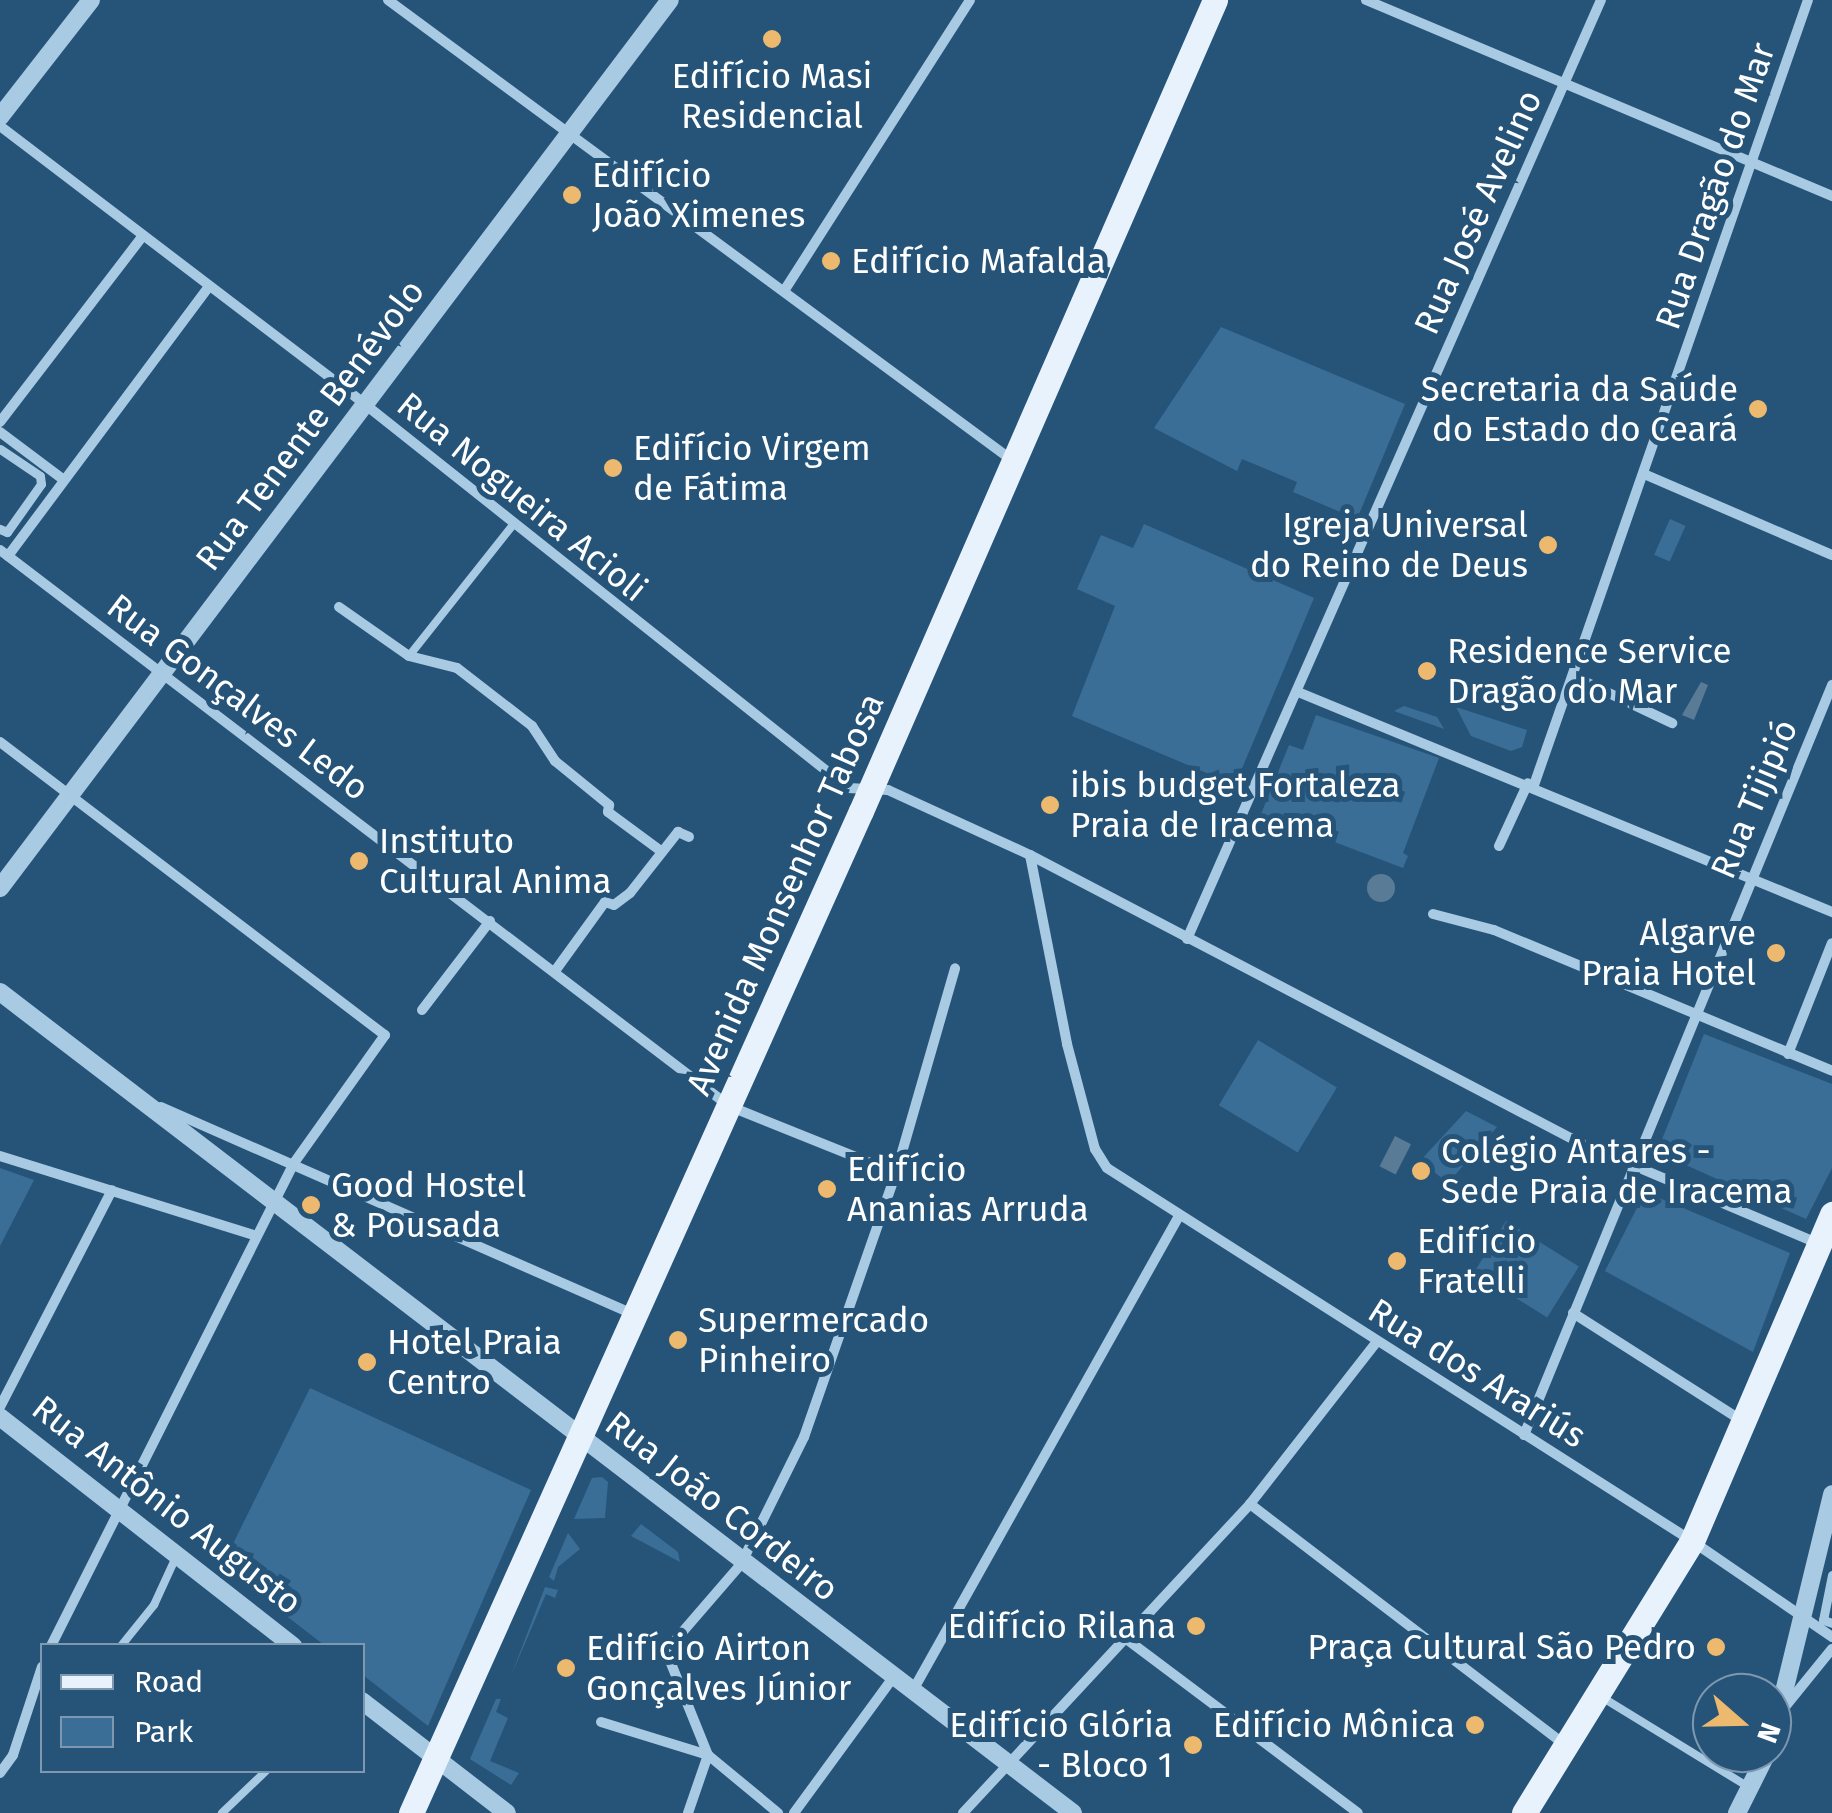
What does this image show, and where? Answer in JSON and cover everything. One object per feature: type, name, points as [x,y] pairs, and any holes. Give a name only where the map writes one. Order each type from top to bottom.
[{"type":"main road","name":"Avenida Monsenhor Tabosa","points":[[411,1813],[871,789],[1214,0]]},
{"type":"main road","points":[[1524,1813],[1692,1541],[1828,1225]]},
{"type":"street","points":[[0,117],[92,0]]},
{"type":"street","points":[[388,0],[1012,460]]},
{"type":"street","name":"Rua Tenente Benévolo","points":[[0,888],[670,0]]},
{"type":"street","points":[[784,290],[970,0]]},
{"type":"street","points":[[1366,0],[1832,196]]},
{"type":"street","name":"Rua José Avelino","points":[[1187,939],[1601,0]]},
{"type":"street","name":"Rua Dragão do Mar","points":[[1500,846],[1531,784],[1573,676],[1808,0]]},
{"type":"street","name":"Rua Nogueira Acioli","points":[[0,126],[365,404],[793,750],[848,788],[888,790],[1030,855],[1632,1167],[1828,1225]]},
{"type":"street","points":[[0,422],[142,237]]},
{"type":"street","points":[[4,553],[64,480],[208,288]]},
{"type":"street","points":[[0,432],[64,480]]},
{"type":"street","points":[[0,449],[40,476],[41,484],[7,532],[0,529]]},
{"type":"street","points":[[1644,474],[1832,555]]},
{"type":"street","name":"Rua Gonçalves Ledo","points":[[4,553],[730,1106],[896,1174]]},
{"type":"street","points":[[340,607],[409,656],[445,664],[472,680],[532,726],[555,760],[609,804],[608,812],[662,852]]},
{"type":"street","points":[[1573,676],[1672,723]]},
{"type":"street","name":"Rua Tijipió","points":[[1524,1435],[1693,1015],[1832,684]]},
{"type":"street","points":[[1298,692],[1531,784],[1832,912]]},
{"type":"street","points":[[0,742],[385,1035],[294,1163],[53,1643]]},
{"type":"street","points":[[555,972],[605,902],[614,905],[630,892],[678,832],[689,837]]},
{"type":"street","name":"Rua dos Arariús","points":[[1030,855],[1067,1044],[1096,1152],[1107,1168],[1692,1541],[1832,1638]]},
{"type":"street","points":[[1433,914],[1494,930],[1832,1072]]},
{"type":"street","points":[[422,1010],[490,921]]},
{"type":"street","points":[[1788,1054],[1832,943]]},
{"type":"street","points":[[688,1813],[708,1756],[664,1657],[741,1564],[813,1416],[896,1174],[954,968]]},
{"type":"street","name":"Rua João Cordeiro","points":[[0,992],[741,1564],[1073,1813]]},
{"type":"street","points":[[137,1097],[637,1316]]},
{"type":"street","points":[[0,1156],[256,1236]]},
{"type":"street","points":[[0,1407],[112,1190]]},
{"type":"street","points":[[912,1693],[1179,1216]]},
{"type":"street","points":[[1573,1313],[1744,1422]]},
{"type":"street","points":[[963,1813],[1013,1766],[1250,1504],[1376,1343]]},
{"type":"street","name":"Rua Antônio Augusto","points":[[0,1417],[289,1643]]},
{"type":"street","points":[[1792,1673],[1832,1494]]},
{"type":"street","points":[[1250,1504],[1566,1746]]},
{"type":"street","points":[[1832,1575],[1823,1620],[1832,1624]]},
{"type":"street","points":[[1125,1638],[1358,1813]]},
{"type":"street","points":[[1792,1698],[1832,1648]]},
{"type":"street","points":[[0,1773],[13,1755],[40,1673]]},
{"type":"street","points":[[794,1813],[892,1678]]},
{"type":"street","points":[[365,1703],[507,1813]]},
{"type":"street","points":[[601,1722],[708,1756],[778,1813]]},
{"type":"street","points":[[1737,1813],[1757,1773]]},
{"type":"lane","points":[[409,656],[512,526]]},
{"type":"lane","points":[[123,1643],[154,1605],[178,1553]]},
{"type":"lane","points":[[1598,1695],[1750,1788]]},
{"type":"lane","points":[[222,1813],[264,1773]]},
{"type":"green space","points":[[1221,327],[1405,404],[1357,519],[1293,492],[1297,482],[1242,459],[1237,471],[1154,428]]},
{"type":"green space","points":[[1670,519],[1686,526],[1670,562],[1654,555]]},
{"type":"green space","points":[[1144,524],[1314,598],[1235,785],[1072,716],[1115,606],[1077,589],[1101,535],[1133,548]]},
{"type":"green space","points":[[1404,706],[1437,717],[1444,729],[1394,711]]},
{"type":"green space","points":[[1456,707],[1527,730],[1522,747],[1511,751],[1471,736]]},
{"type":"green space","points":[[1316,715],[1439,758],[1403,853],[1408,856],[1403,868],[1261,814],[1289,745],[1303,750]]},
{"type":"green space","points":[[1704,1034],[1832,1084],[1832,1168],[1806,1219],[1657,1152]]},
{"type":"green space","points":[[1258,1040],[1337,1087],[1298,1153],[1219,1105]]},
{"type":"green space","points":[[1466,1111],[1497,1127],[1448,1183],[1420,1161]]},
{"type":"green space","points":[[0,1168],[34,1180],[0,1246]]},
{"type":"green space","points":[[1645,1192],[1790,1253],[1753,1352],[1605,1271]]},
{"type":"green space","points":[[1506,1221],[1579,1267],[1547,1317],[1474,1272]]},
{"type":"green space","points":[[310,1388],[531,1490],[428,1726],[365,1677],[365,1643],[321,1643],[222,1566]]},
{"type":"green space","points":[[602,1477],[608,1482],[605,1518],[574,1519],[592,1478]]},
{"type":"green space","points":[[641,1524],[678,1552],[680,1562],[631,1536]]},
{"type":"green space","points":[[568,1533],[580,1549],[558,1567],[554,1581],[549,1577]]},
{"type":"green space","points":[[545,1587],[558,1590],[555,1598],[546,1594],[511,1676]]},
{"type":"green space","points":[[496,1699],[501,1699],[496,1712],[508,1718],[490,1761],[519,1773],[511,1785],[470,1759]]},
{"type":"shaded area","points":[[1701,682],[1708,685],[1694,720],[1682,715]]},
{"type":"shaded area","points":[[1381,874],[1391,878],[1395,888],[1391,898],[1381,902],[1371,898],[1367,888],[1371,878]]},
{"type":"shaded area","points":[[1395,1136],[1411,1144],[1396,1174],[1380,1166]]},
{"type":"place","name":"Edifício Masi Residencial","points":[[772,39]]},
{"type":"place","name":"Edifício João Ximenes","points":[[572,195]]},
{"type":"place","name":"Edifício Mafalda","points":[[831,261]]},
{"type":"place","name":"Secretaria da Saúde do Estado do Ceará","points":[[1758,409]]},
{"type":"place","name":"Edifício Virgem de Fátima","points":[[613,468]]},
{"type":"place","name":"Igreja Universal do Reino de Deus","points":[[1548,545]]},
{"type":"place","name":"Residence Service Dragão do Mar","points":[[1427,671]]},
{"type":"place","name":"ibis budget Fortaleza Praia de Iracema","points":[[1050,805]]},
{"type":"place","name":"Instituto Cultural Anima","points":[[359,861]]},
{"type":"place","name":"Algarve Praia Hotel","points":[[1776,953]]},
{"type":"place","name":"Colégio Antares - Sede Praia de Iracema","points":[[1421,1171]]},
{"type":"place","name":"Edifício Ananias Arruda","points":[[827,1189]]},
{"type":"place","name":"Good Hostel & Pousada","points":[[311,1205]]},
{"type":"place","name":"Edifício Fratelli","points":[[1397,1261]]},
{"type":"place","name":"Supermercado Pinheiro","points":[[678,1340]]},
{"type":"place","name":"Hotel Praia Centro","points":[[367,1362]]},
{"type":"place","name":"Edifício Rilana","points":[[1196,1626]]},
{"type":"place","name":"Praça Cultural São Pedro","points":[[1716,1647]]},
{"type":"place","name":"Edifício Airton Gonçalves Júnior","points":[[566,1668]]},
{"type":"place","name":"Edifício Mônica","points":[[1475,1725]]},
{"type":"place","name":"Edifício Glória - Bloco 1","points":[[1193,1745]]}]
